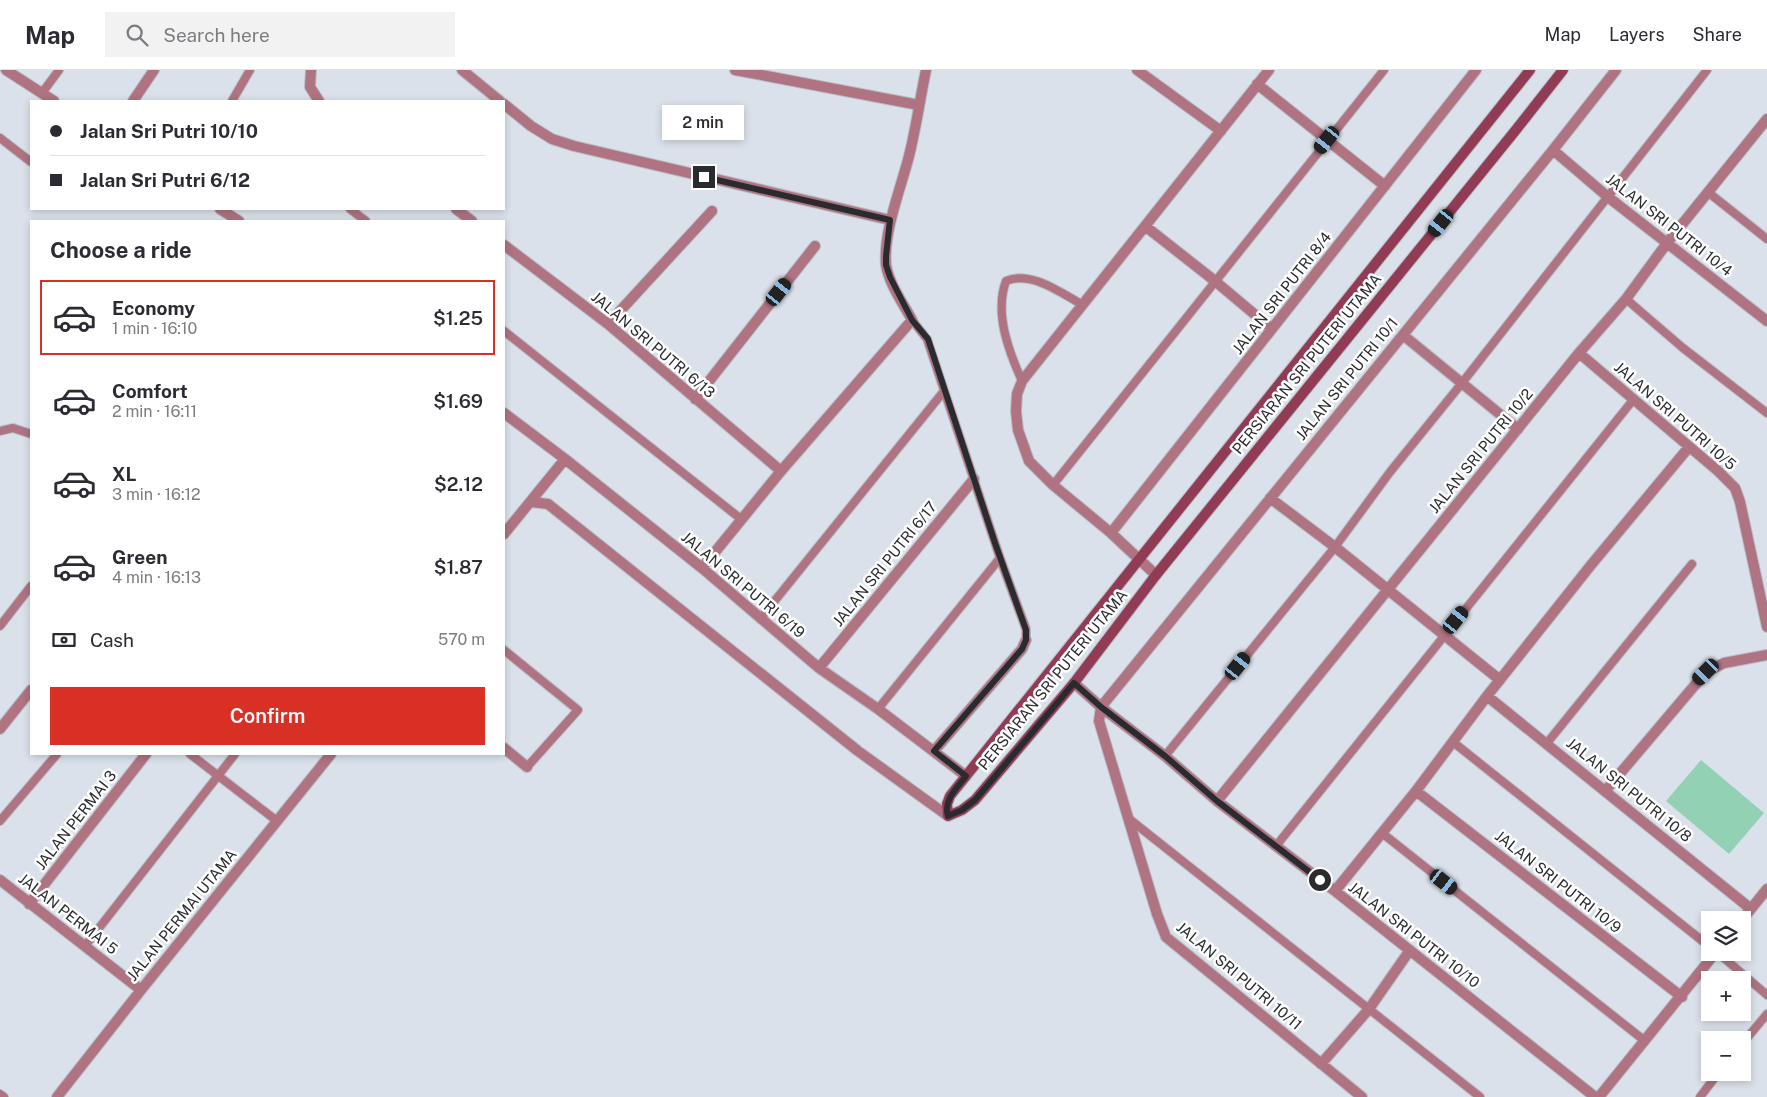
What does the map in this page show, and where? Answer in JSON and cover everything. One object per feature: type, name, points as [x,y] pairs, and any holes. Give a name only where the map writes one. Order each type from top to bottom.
[{"type":"street","points":[[6,70],[52,100]]},
{"type":"street","points":[[134,100],[154,70]]},
{"type":"street","points":[[311,70],[310,87],[318,100]]},
{"type":"street","points":[[462,70],[499,100]]},
{"type":"street","points":[[735,70],[919,105]]},
{"type":"street","points":[[702,568],[781,471],[912,320],[890,277],[886,265],[890,220],[911,146],[926,70]]},
{"type":"street","points":[[1137,70],[1220,131]]},
{"type":"street","points":[[1156,575],[1111,533],[1053,485],[1029,461],[1018,430],[1017,394],[1022,382],[1269,70]]},
{"type":"street","name":"JALAN SRI PUTRI 8/4","points":[[1111,533],[1476,70]]},
{"type":"street","name":"PERSIARAN SRI PUTERI UTAMA","points":[[1530,70],[950,796],[947,804],[948,816],[962,810],[975,800],[1074,683],[1156,575],[1563,70]]},
{"type":"street","name":"JALAN SRI PUTRI 10/1","points":[[1101,707],[1616,70]]},
{"type":"street","points":[[1257,84],[1385,186]]},
{"type":"street","points":[[505,105],[531,126],[552,139],[574,146],[890,220]]},
{"type":"street","name":"JALAN SRI PUTRI 10/2","points":[[1217,801],[1579,353],[1626,299],[1667,243],[1765,126]]},
{"type":"street","name":"JALAN SRI PUTRI 10/4","points":[[1553,150],[1608,197],[1767,321]]},
{"type":"street","points":[[222,210],[237,220]]},
{"type":"street","points":[[457,210],[471,220]]},
{"type":"street","points":[[608,324],[712,212]]},
{"type":"street","points":[[1145,226],[1272,329]]},
{"type":"street","name":"JALAN SRI PUTRI 6/13","points":[[505,246],[608,324],[781,471]]},
{"type":"street","points":[[695,399],[815,246]]},
{"type":"street","points":[[1403,335],[1518,429]]},
{"type":"street","name":"JALAN SRI PUTRI 10/5","points":[[1579,353],[1718,471],[1735,488],[1740,502],[1767,627]]},
{"type":"street","name":"JALAN SRI PUTRI 6/19","points":[[505,414],[566,459],[702,568],[819,668],[878,709],[966,776]]},
{"type":"street","points":[[1335,892],[1416,791],[1487,696],[1591,565],[1689,447]]},
{"type":"street","points":[[505,533],[566,459]]},
{"type":"street","name":"JALAN SRI PUTRI 6/17","points":[[819,668],[974,479]]},
{"type":"street","points":[[1270,498],[1389,590],[1500,680]]},
{"type":"street","points":[[532,502],[548,504],[850,745],[948,816]]},
{"type":"street","points":[[934,751],[1022,649],[1026,640]]},
{"type":"street","points":[[1606,790],[1706,672],[1724,663],[1767,655]]},
{"type":"street","name":"JALAN SRI PUTRI 10/10","points":[[1074,683],[1101,707],[1165,756],[1217,801],[1597,1097]]},
{"type":"street","points":[[0,729],[30,691]]},
{"type":"street","name":"JALAN SRI PUTRI 10/8","points":[[1487,696],[1606,790],[1751,909]]},
{"type":"street","name":"JALAN SRI PUTRI 10/11","points":[[1101,707],[1099,721],[1157,914],[1166,937],[1362,1097]]},
{"type":"street","points":[[505,749],[527,767]]},
{"type":"street","name":"JALAN PERMAI 3","points":[[29,904],[145,755]]},
{"type":"street","name":"JALAN PERMAI UTAMA","points":[[57,1097],[330,755]]},
{"type":"street","name":"JALAN SRI PUTRI 10/9","points":[[1416,791],[1682,997]]},
{"type":"street","name":"JALAN PERMAI 5","points":[[0,880],[141,990]]},
{"type":"street","points":[[1751,909],[1767,889]]},
{"type":"street","points":[[1321,1064],[1369,1009],[1410,950]]},
{"type":"street","points":[[1597,1097],[1710,961]]},
{"type":"lane","points":[[42,93],[58,70]]},
{"type":"lane","points":[[233,100],[250,70]]},
{"type":"lane","points":[[1053,485],[1384,70]]},
{"type":"lane","points":[[1165,756],[1334,547],[1390,472],[1707,70]]},
{"type":"lane","points":[[0,138],[30,161]]},
{"type":"lane","points":[[1709,193],[1767,239]]},
{"type":"lane","points":[[351,210],[365,220]]},
{"type":"lane","points":[[1022,382],[1010,353],[1004,326],[1001,299],[1006,281],[1013,278],[1032,279],[1083,305]]},
{"type":"lane","points":[[1626,299],[1683,348],[1767,413]]},
{"type":"lane","points":[[912,320],[928,339],[944,392],[1026,630],[1026,640]]},
{"type":"lane","points":[[505,332],[741,520]]},
{"type":"lane","points":[[760,619],[944,392]]},
{"type":"lane","points":[[1276,846],[1633,400]]},
{"type":"lane","points":[[0,431],[13,428],[30,434]]},
{"type":"lane","points":[[878,709],[1000,558]]},
{"type":"lane","points":[[1547,743],[1692,564]]},
{"type":"lane","points":[[0,626],[30,587]]},
{"type":"lane","points":[[505,651],[578,710],[527,767]]},
{"type":"lane","points":[[1453,742],[1701,940]]},
{"type":"lane","points":[[0,821],[56,755]]},
{"type":"lane","points":[[191,755],[277,821]]},
{"type":"lane","points":[[84,946],[234,755]]},
{"type":"lane","points":[[1128,818],[1480,1097]]},
{"type":"lane","points":[[1382,834],[1645,1041]]},
{"type":"lane","points":[[1727,961],[1767,995]]},
{"type":"lane","points":[[1751,1033],[1767,1014]]},
{"type":"lane","points":[[1700,1097],[1713,1081]]},
{"type":"lane","points":[[0,1094],[4,1097]]},
{"type":"green space","points":[[1701,760],[1764,813],[1729,854],[1666,801]]},
{"type":"route","points":[[704,177],[890,220],[886,265],[890,277],[912,320],[928,339],[944,392],[1026,630],[1026,640],[1022,649],[934,751],[966,776],[950,796],[946,810],[948,816],[956,814],[975,800],[1074,683],[1101,707],[1165,756],[1217,801],[1320,880]]}]
